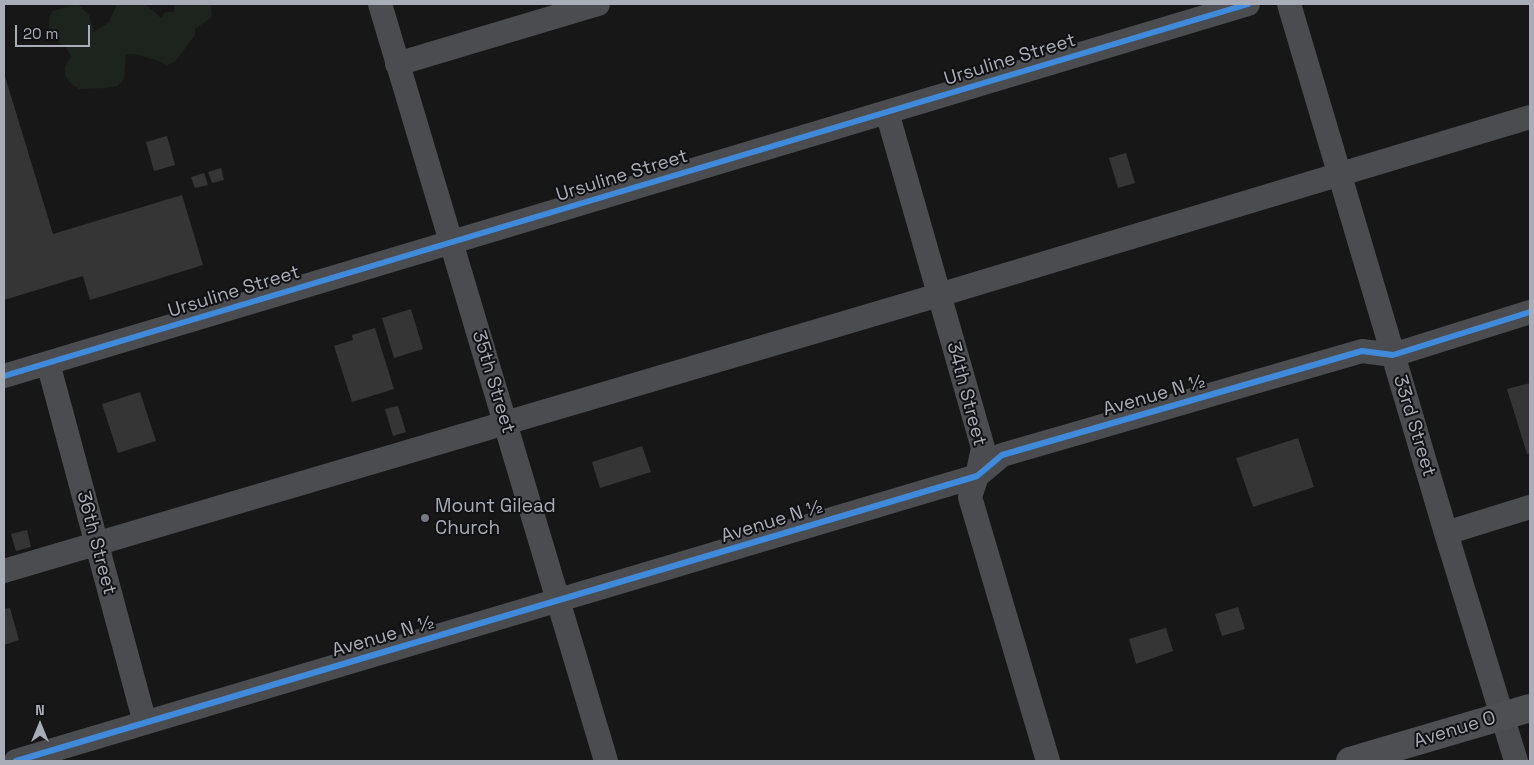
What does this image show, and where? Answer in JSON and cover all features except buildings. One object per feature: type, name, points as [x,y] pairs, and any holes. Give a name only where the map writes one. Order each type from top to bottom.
[{"type":"main road","name":"Avenue O","points":[[1350,761],[1530,708]]},
{"type":"street","name":"35th Street","points":[[380,4],[606,761]]},
{"type":"street","points":[[397,64],[598,4]]},
{"type":"street","name":"Ursuline Street","points":[[4,376],[1248,4]]},
{"type":"street","name":"33rd Street","points":[[1289,4],[1446,533],[1516,761]]},
{"type":"street","name":"34th Street","points":[[887,112],[983,448],[970,497],[1048,761]]},
{"type":"street","points":[[4,571],[1530,117]]},
{"type":"street","name":"Avenue N ½","points":[[16,761],[977,476],[1002,455],[1362,351],[1393,355],[1530,312]]},
{"type":"street","name":"36th Street","points":[[48,363],[145,723]]},
{"type":"street","points":[[1446,533],[1530,507]]},
{"type":"shaded area","points":[[78,4],[89,15],[94,32],[109,22],[117,4],[145,4],[161,18],[165,12],[174,12],[174,4],[211,4],[212,17],[195,29],[195,35],[175,62],[167,65],[134,54],[126,54],[124,79],[118,86],[79,89],[71,84],[65,75],[65,66],[71,57],[67,49],[53,37],[49,29],[49,18],[52,11]]},
{"type":"cycle path","points":[[4,376],[1248,4]]},
{"type":"cycle path","points":[[16,761],[977,476],[1002,455],[1362,351],[1393,355],[1530,312]]},
{"type":"place","name":"Mount Gilead Church","points":[[425,518]]}]
